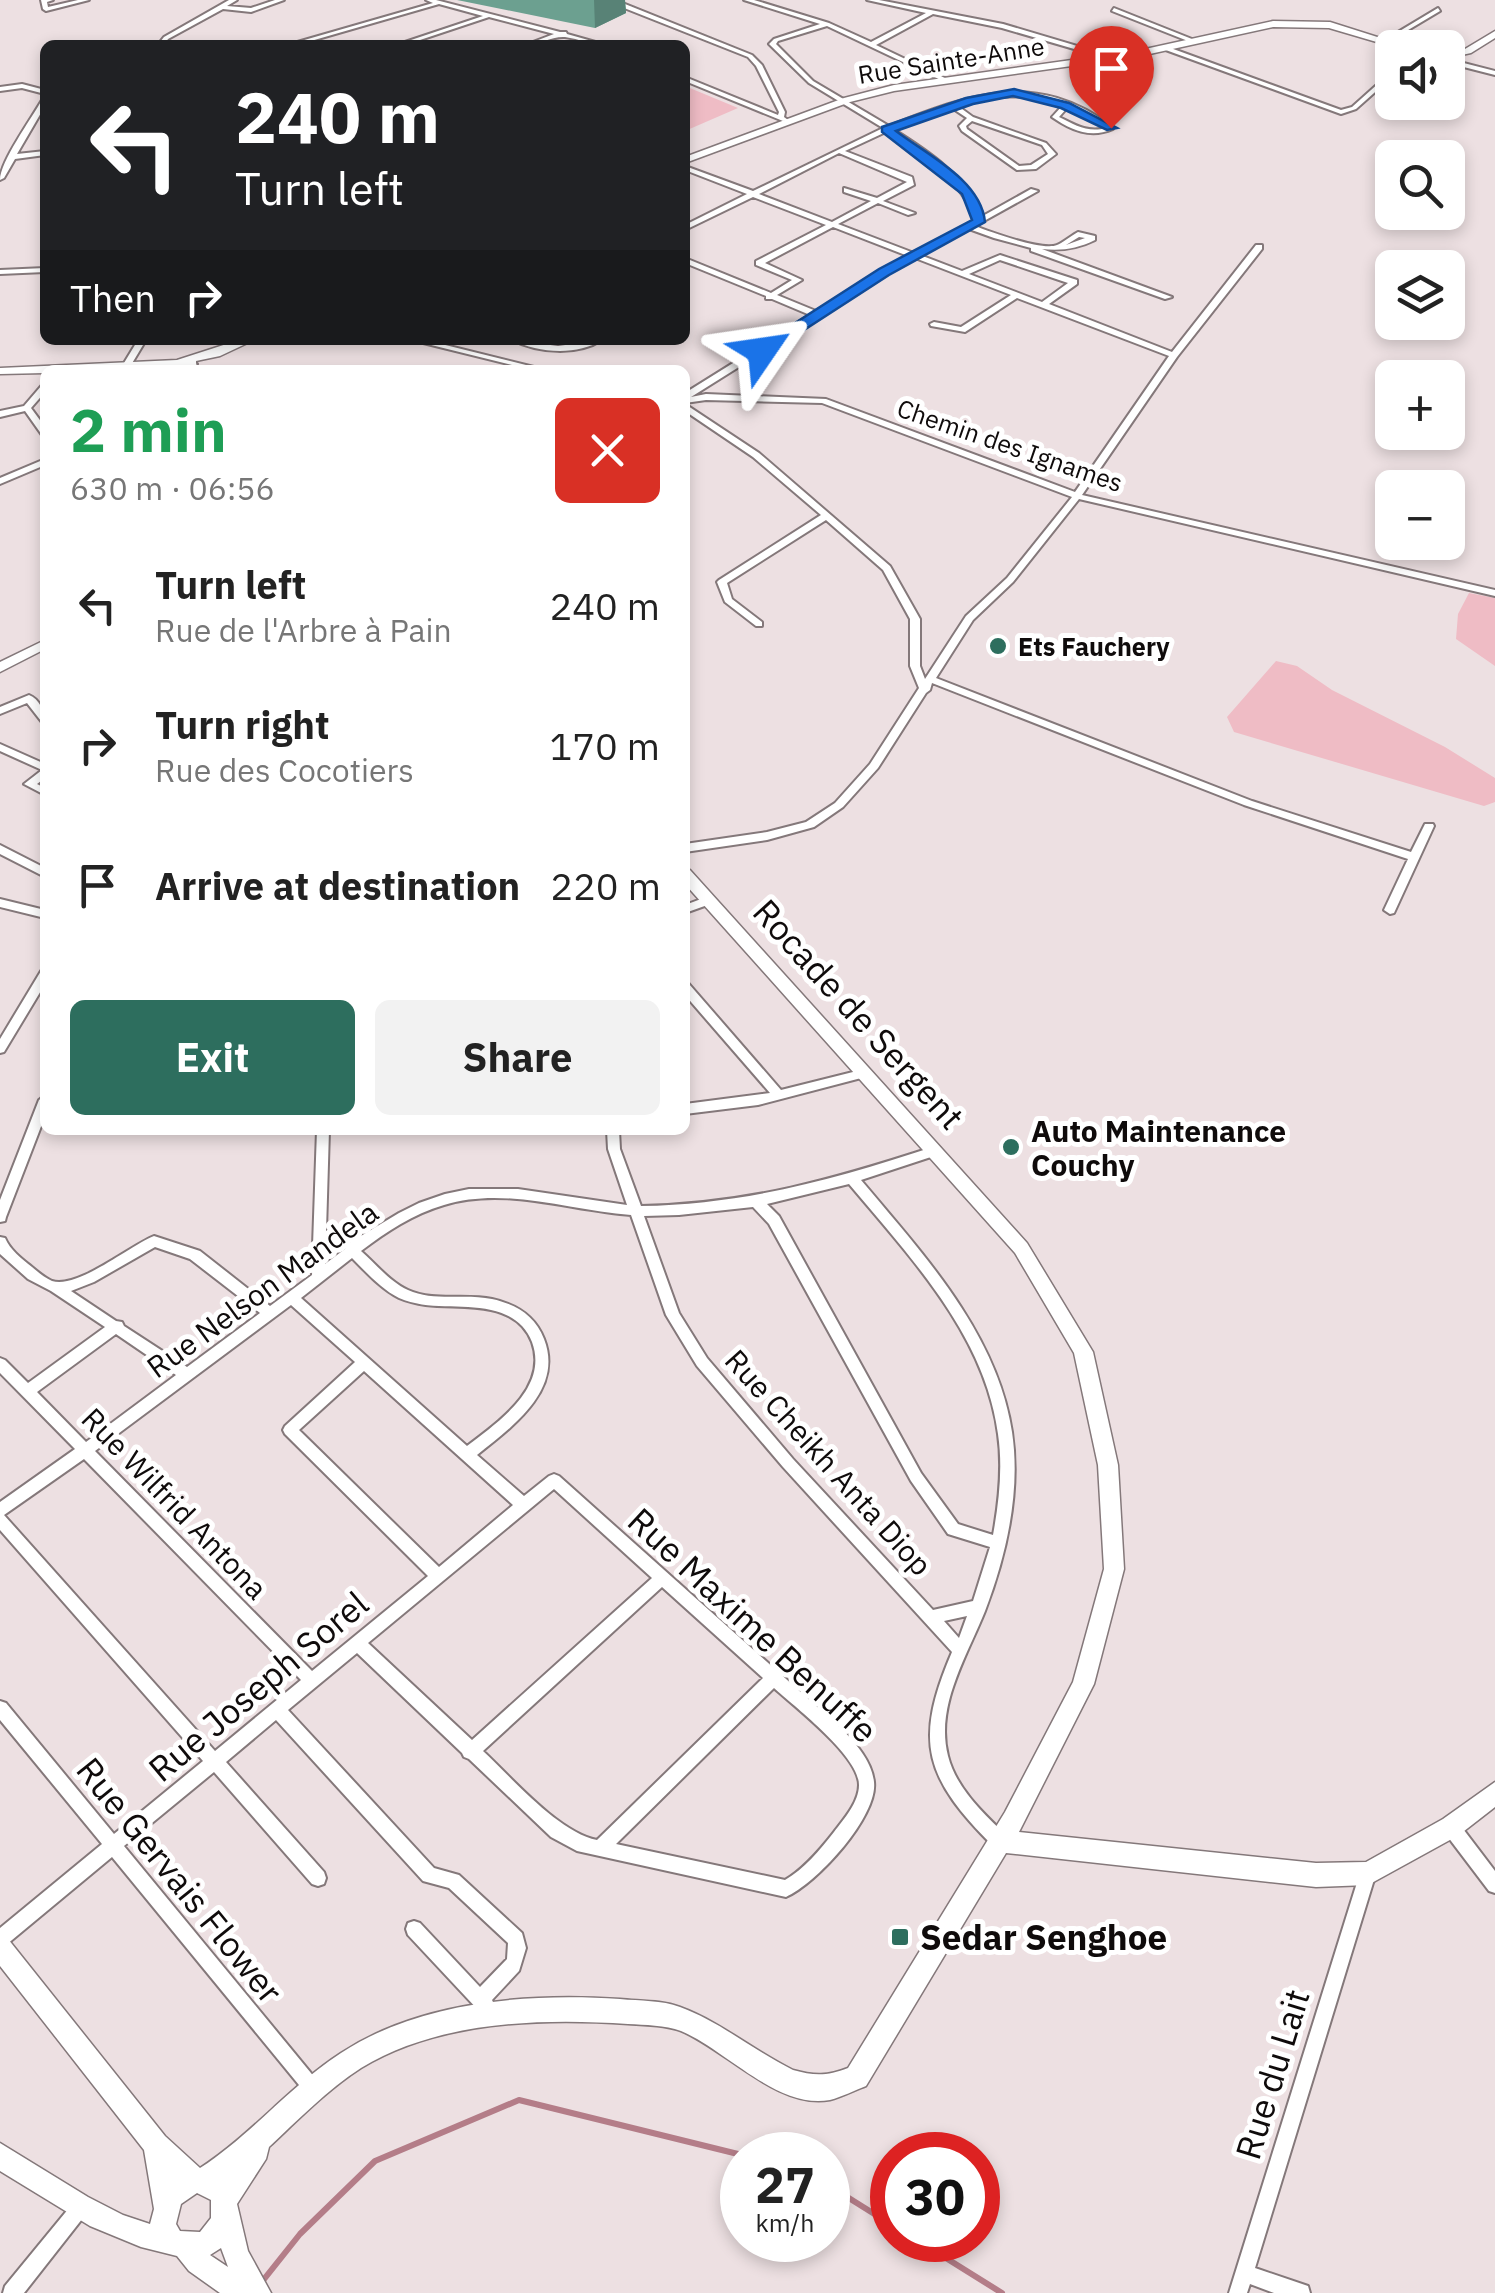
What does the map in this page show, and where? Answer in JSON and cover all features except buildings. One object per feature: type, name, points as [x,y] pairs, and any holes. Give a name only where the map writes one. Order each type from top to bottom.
[{"type":"main road","name":"Rue Sainte-Anne","points":[[690,162],[847,100],[945,80],[1112,58],[1297,22],[1330,25],[1375,38]]},
{"type":"main road","points":[[1465,53],[1495,34]]},
{"type":"main road","points":[[102,365],[197,363],[236,345]]},
{"type":"main road","points":[[0,371],[40,369]]},
{"type":"main road","points":[[0,668],[40,647]]},
{"type":"main road","name":"Rocade de Sergent","points":[[200,2180],[269,2133],[351,2061],[384,2042],[487,2008],[603,2009],[678,2018],[782,2078],[827,2088],[856,2077],[1000,1841],[1084,1684],[1114,1569],[1108,1465],[1083,1352],[1021,1248],[690,879]]},
{"type":"main road","points":[[1000,1841],[1316,1875],[1368,1873],[1451,1827],[1495,1793]]},
{"type":"main road","points":[[0,1943],[156,2145],[178,2168],[217,2187],[225,2206],[240,2290]]},
{"type":"main road","name":"Rocade de Sergent","points":[[225,2206],[269,2133]]},
{"type":"main road","points":[[156,2145],[165,2206],[162,2225],[198,2262],[240,2290]]},
{"type":"main road","points":[[0,2156],[80,2208],[131,2234],[178,2245],[212,2237],[225,2206]]},
{"type":"main road","points":[[165,2206],[177,2188],[200,2180]]},
{"type":"street","points":[[50,0],[43,1],[46,9],[86,0]]},
{"type":"street","points":[[164,40],[234,0]]},
{"type":"street","points":[[224,8],[251,10],[282,0]]},
{"type":"street","points":[[580,0],[610,0],[750,56],[759,65],[782,112],[780,118]]},
{"type":"street","points":[[747,0],[827,24],[945,80]]},
{"type":"street","points":[[870,0],[1002,26],[1112,58]]},
{"type":"street","points":[[435,1],[589,40]]},
{"type":"street","points":[[306,40],[435,1],[571,26],[584,38]]},
{"type":"street","points":[[1114,10],[1195,42]]},
{"type":"street","points":[[1404,30],[1438,10]]},
{"type":"street","points":[[873,44],[931,13]]},
{"type":"street","points":[[415,40],[488,16]]},
{"type":"street","points":[[827,24],[772,44],[807,79],[847,100],[967,192],[978,210],[979,222]]},
{"type":"street","points":[[543,40],[565,33]]},
{"type":"street","points":[[1166,48],[1341,112],[1354,108],[1375,89]]},
{"type":"street","points":[[1465,63],[1495,73]]},
{"type":"street","points":[[690,81],[792,122]]},
{"type":"street","points":[[0,89],[22,86],[40,91]]},
{"type":"street","points":[[690,226],[886,130],[954,106],[1014,92],[1065,106],[1111,128],[1094,133],[1055,117],[1065,106]]},
{"type":"street","points":[[954,106],[971,118],[1044,144],[1052,154],[1033,167],[1017,168],[964,130],[962,126],[971,118]]},
{"type":"street","points":[[0,178],[40,108]]},
{"type":"street","points":[[12,154],[40,151]]},
{"type":"street","points":[[769,297],[798,280],[759,263],[903,190],[911,181],[842,152]]},
{"type":"street","points":[[690,166],[834,226],[1174,355]]},
{"type":"street","points":[[847,190],[912,213]]},
{"type":"street","points":[[690,398],[914,256],[1034,191]]},
{"type":"street","points":[[969,226],[1168,297]]},
{"type":"street","points":[[1026,246],[1061,245]]},
{"type":"street","points":[[690,847],[810,825],[839,806],[874,766],[969,618],[1010,580],[1077,496],[1174,355],[1259,247]]},
{"type":"street","points":[[965,273],[997,257],[1074,282],[1044,304]]},
{"type":"street","points":[[690,262],[818,316]]},
{"type":"street","points":[[0,272],[40,270]]},
{"type":"street","points":[[934,324],[962,330],[1018,294]]},
{"type":"street","points":[[128,363],[139,345]]},
{"type":"street","points":[[436,345],[521,365]]},
{"type":"street","points":[[532,345],[584,345]]},
{"type":"street","points":[[0,414],[26,408],[40,393]]},
{"type":"street","name":"Chemin des Ignames","points":[[690,400],[725,397],[823,400],[1077,496],[1495,593]]},
{"type":"street","points":[[690,405],[756,455],[887,568],[915,619],[916,666],[929,685],[1262,808],[1414,857]]},
{"type":"street","points":[[26,408],[40,426]]},
{"type":"street","points":[[0,481],[40,465]]},
{"type":"street","points":[[759,624],[728,600],[722,582],[826,516]]},
{"type":"street","points":[[0,711],[29,698],[40,712]]},
{"type":"street","points":[[0,747],[40,767]]},
{"type":"street","points":[[40,775],[30,784],[40,789]]},
{"type":"street","points":[[1390,910],[1429,826]]},
{"type":"street","points":[[0,848],[40,870]]},
{"type":"street","points":[[690,907],[709,900]]},
{"type":"street","points":[[0,903],[40,913]]},
{"type":"street","points":[[0,1048],[40,983]]},
{"type":"street","points":[[690,992],[779,1095]]},
{"type":"street","points":[[30,1000],[40,1003]]},
{"type":"street","points":[[690,1108],[779,1095],[865,1074]]},
{"type":"street","points":[[0,1217],[40,1113]]},
{"type":"street","points":[[318,1278],[323,1135]]},
{"type":"street","name":"Rue Cheikh Anta Diop","points":[[613,1135],[614,1148],[673,1315],[702,1362],[788,1463],[961,1651]]},
{"type":"street","name":"Rue Nelson Mandela","points":[[0,1510],[85,1452],[352,1249],[400,1218],[448,1198],[508,1195],[639,1211],[713,1209],[853,1180],[936,1151]]},
{"type":"street","points":[[853,1180],[942,1286],[987,1367],[1004,1431],[1006,1508],[979,1607],[939,1712],[937,1741],[955,1790],[1000,1841]]},
{"type":"street","points":[[756,1201],[774,1220],[916,1477],[953,1528],[998,1543]]},
{"type":"street","points":[[56,1288],[76,1287],[127,1253],[154,1241],[195,1255],[269,1314]]},
{"type":"street","points":[[0,1242],[35,1276],[186,1374]]},
{"type":"street","points":[[352,1249],[403,1294],[434,1301],[492,1304],[523,1316],[539,1340],[542,1377],[518,1412],[466,1455]]},
{"type":"street","points":[[291,1298],[523,1505]]},
{"type":"street","points":[[28,1392],[117,1326]]},
{"type":"street","points":[[364,1363],[290,1430],[438,1576]]},
{"type":"street","name":"Rue Wilfrid Antona","points":[[0,1364],[311,1680]]},
{"type":"street","name":"Rue Joseph Sorel","points":[[0,1943],[554,1480]]},
{"type":"street","name":"Rue Maxime Benuffe","points":[[357,1643],[569,1840],[775,1890],[796,1886],[806,1878],[864,1800],[866,1781],[853,1754],[836,1734],[554,1480]]},
{"type":"street","points":[[0,1520],[318,1878]]},
{"type":"street","points":[[470,1752],[663,1578]]},
{"type":"street","points":[[931,1617],[979,1607]]},
{"type":"street","points":[[599,1849],[774,1678]]},
{"type":"street","name":"Rue Gervais Flower","points":[[0,1708],[314,2090]]},
{"type":"street","points":[[277,1709],[429,1875],[453,1880],[516,1940],[519,1950],[487,2008],[414,1930]]},
{"type":"street","points":[[1451,1827],[1495,1885]]},
{"type":"street","name":"Rue du Lait","points":[[1242,2283],[1368,1873]]},
{"type":"street","points":[[12,2293],[80,2208]]},
{"type":"street","points":[[1242,2283],[1301,2293]]},
{"type":"shaded area","points":[[690,88],[738,108],[690,129]]},
{"type":"shaded area","points":[[1469,593],[1495,598],[1495,666],[1456,639],[1458,614]]},
{"type":"shaded area","points":[[1276,661],[1297,666],[1332,690],[1445,747],[1495,778],[1495,802],[1484,806],[1234,732],[1227,717]]},
{"type":"waterway","points":[[253,2293],[300,2234],[375,2161],[519,2100],[720,2150]]},
{"type":"waterway","points":[[850,2199],[870,2211]]},
{"type":"waterway","points":[[952,2262],[1002,2293]]},
{"type":"place","name":"Ets Fauchery","points":[[998,646]]},
{"type":"place","name":"Auto Maintenance Couchy","points":[[1011,1147]]},
{"type":"place","name":"Sedar Senghoe","points":[[900,1937]]},
{"type":"route","points":[[762,351],[884,272],[979,222],[978,210],[967,192],[921,153],[886,130],[970,101],[1014,92],[1065,106],[1111,128]]}]
